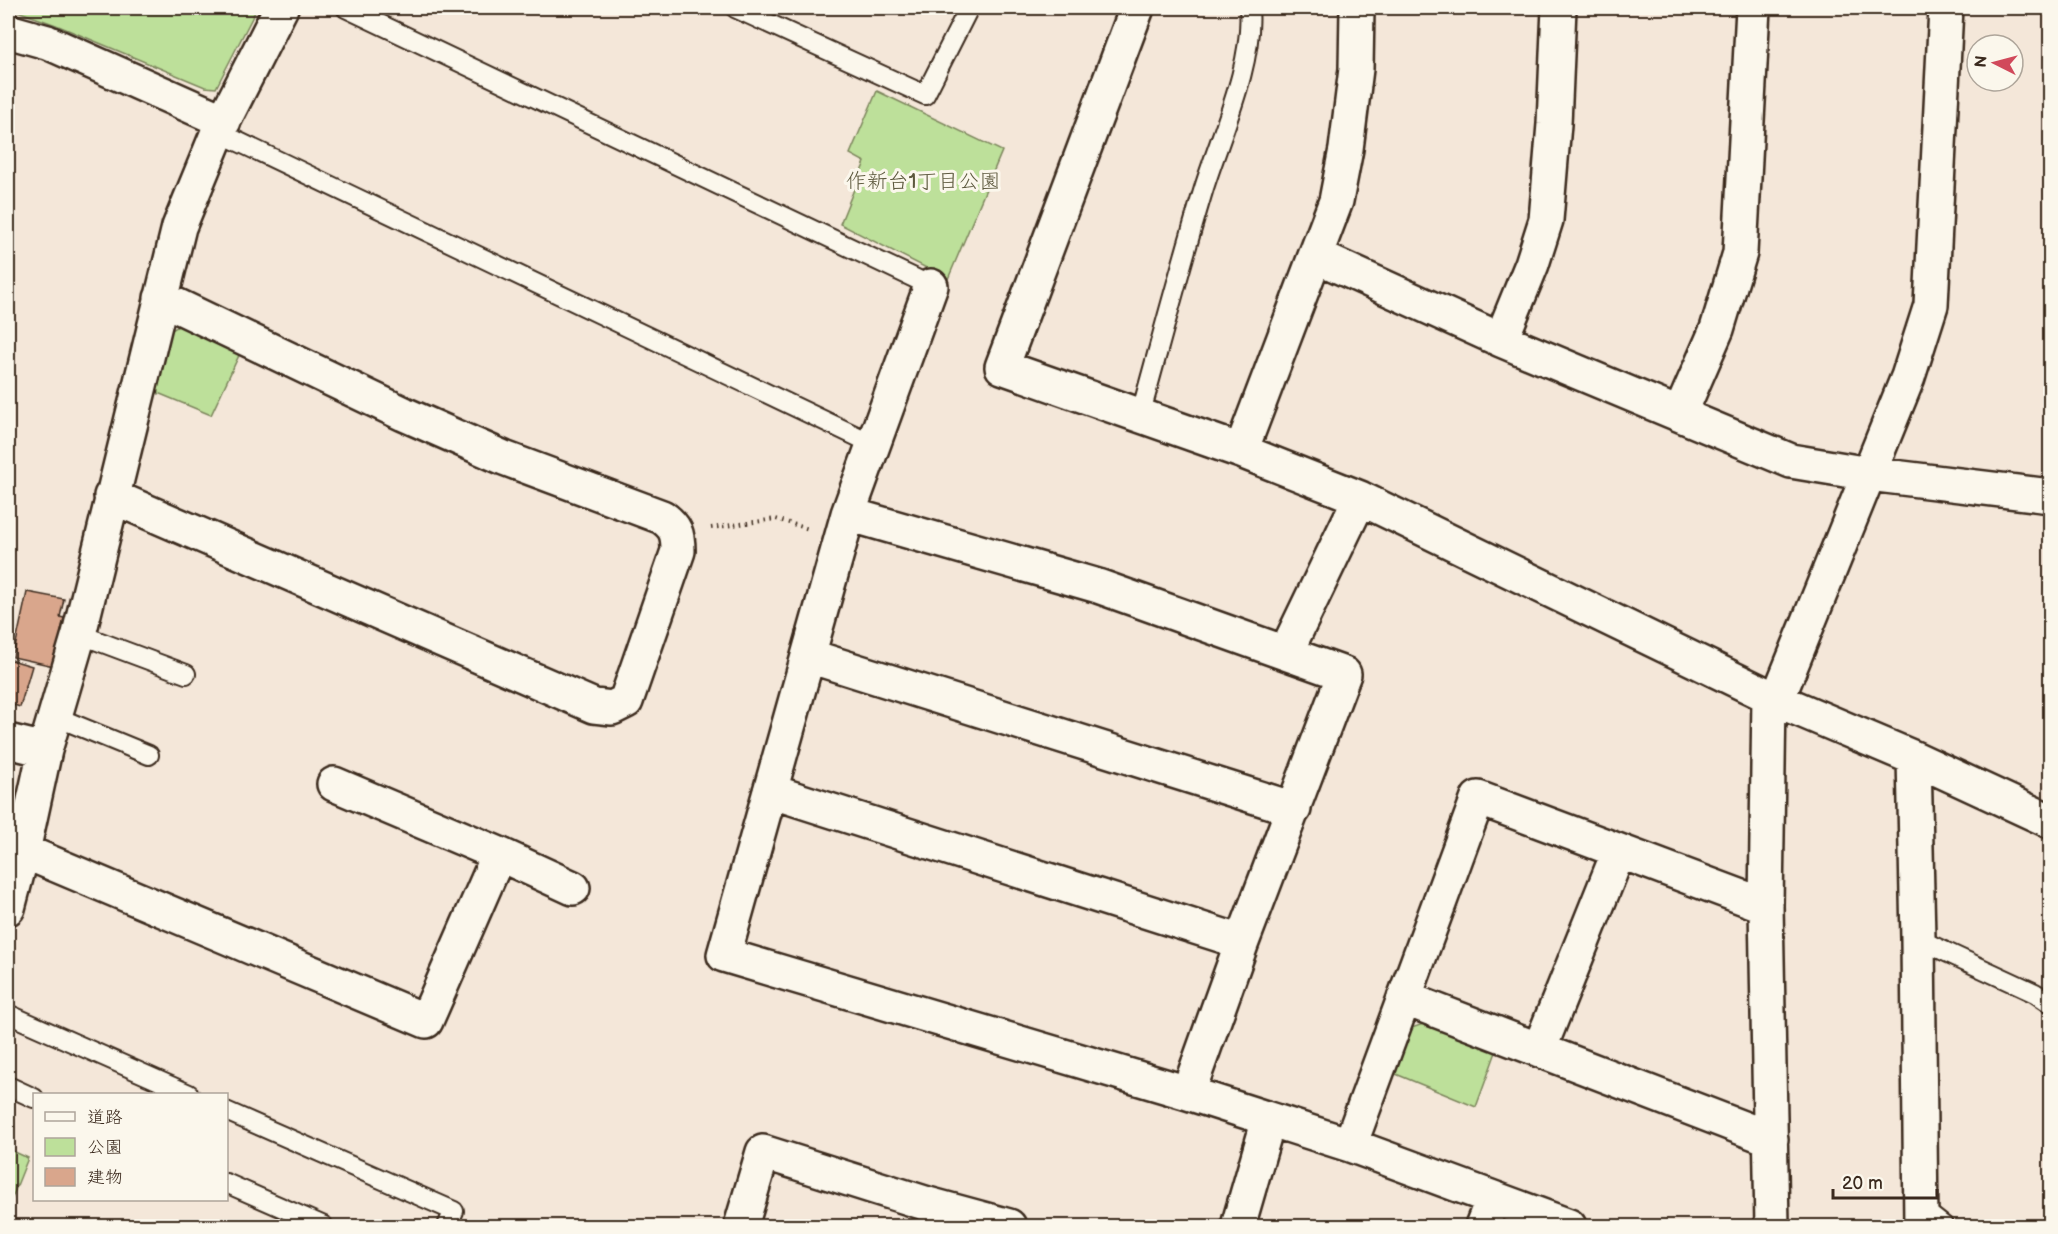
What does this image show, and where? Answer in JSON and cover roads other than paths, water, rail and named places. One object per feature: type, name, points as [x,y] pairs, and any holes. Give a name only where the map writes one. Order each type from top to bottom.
[{"type":"street","points":[[8,908],[45,750],[78,634],[179,226],[221,127],[281,8]]},
{"type":"street","points":[[1137,8],[1002,367],[1241,452],[1360,498],[1773,698],[1914,758],[2050,821]]},
{"type":"street","points":[[1241,452],[1336,201],[1346,149],[1356,69],[1357,8]]},
{"type":"street","points":[[1501,340],[1532,264],[1546,220],[1554,124],[1559,8]]},
{"type":"street","points":[[1680,414],[1717,329],[1740,253],[1753,8]]},
{"type":"street","points":[[1772,1227],[1766,906],[1773,698],[1908,377],[1931,304],[1946,8]]},
{"type":"street","points":[[8,31],[46,42],[221,127]]},
{"type":"street","points":[[1316,256],[1501,340],[1791,461],[1869,474],[2050,495]]},
{"type":"street","points":[[931,286],[845,527],[724,954],[1188,1093],[1350,1145],[1487,1212],[1569,1227]]},
{"type":"street","points":[[111,496],[594,706],[612,708],[626,701],[678,551],[678,534],[673,524],[662,517],[484,449],[394,409],[161,298]]},
{"type":"street","points":[[1286,652],[1360,498]]},
{"type":"street","points":[[845,527],[1098,586],[1344,674],[1242,942],[1188,1093]]},
{"type":"street","points":[[809,656],[1294,809]]},
{"type":"street","points":[[8,741],[45,750]]},
{"type":"street","points":[[1914,758],[1918,939],[1929,1220]]},
{"type":"street","points":[[334,784],[573,888]]},
{"type":"street","points":[[770,791],[1242,942]]},
{"type":"street","points":[[1350,1145],[1478,798],[1766,906]]},
{"type":"street","points":[[23,851],[426,1021],[499,854]]},
{"type":"street","points":[[1539,1050],[1619,851]]},
{"type":"street","points":[[1404,998],[1771,1139]]},
{"type":"street","points":[[1238,1227],[1269,1119]]},
{"type":"street","points":[[741,1227],[762,1152],[924,1215],[1009,1227]]},
{"type":"lane","points":[[346,8],[931,286]]},
{"type":"lane","points":[[735,8],[925,94],[969,8]]},
{"type":"lane","points":[[1140,416],[1204,188],[1241,73],[1250,26],[1249,8]]},
{"type":"lane","points":[[221,127],[873,444]]},
{"type":"lane","points":[[78,634],[186,674]]},
{"type":"lane","points":[[54,716],[149,755]]},
{"type":"lane","points":[[1918,939],[2035,993],[2050,1004]]},
{"type":"lane","points":[[8,1014],[185,1093]]},
{"type":"lane","points":[[8,1086],[33,1098]]},
{"type":"lane","points":[[228,1112],[454,1211],[447,1227]]},
{"type":"lane","points":[[228,1184],[324,1227]]},
{"type":"park label","name":"作新台1丁目公園","points":[[923,181]]}]
